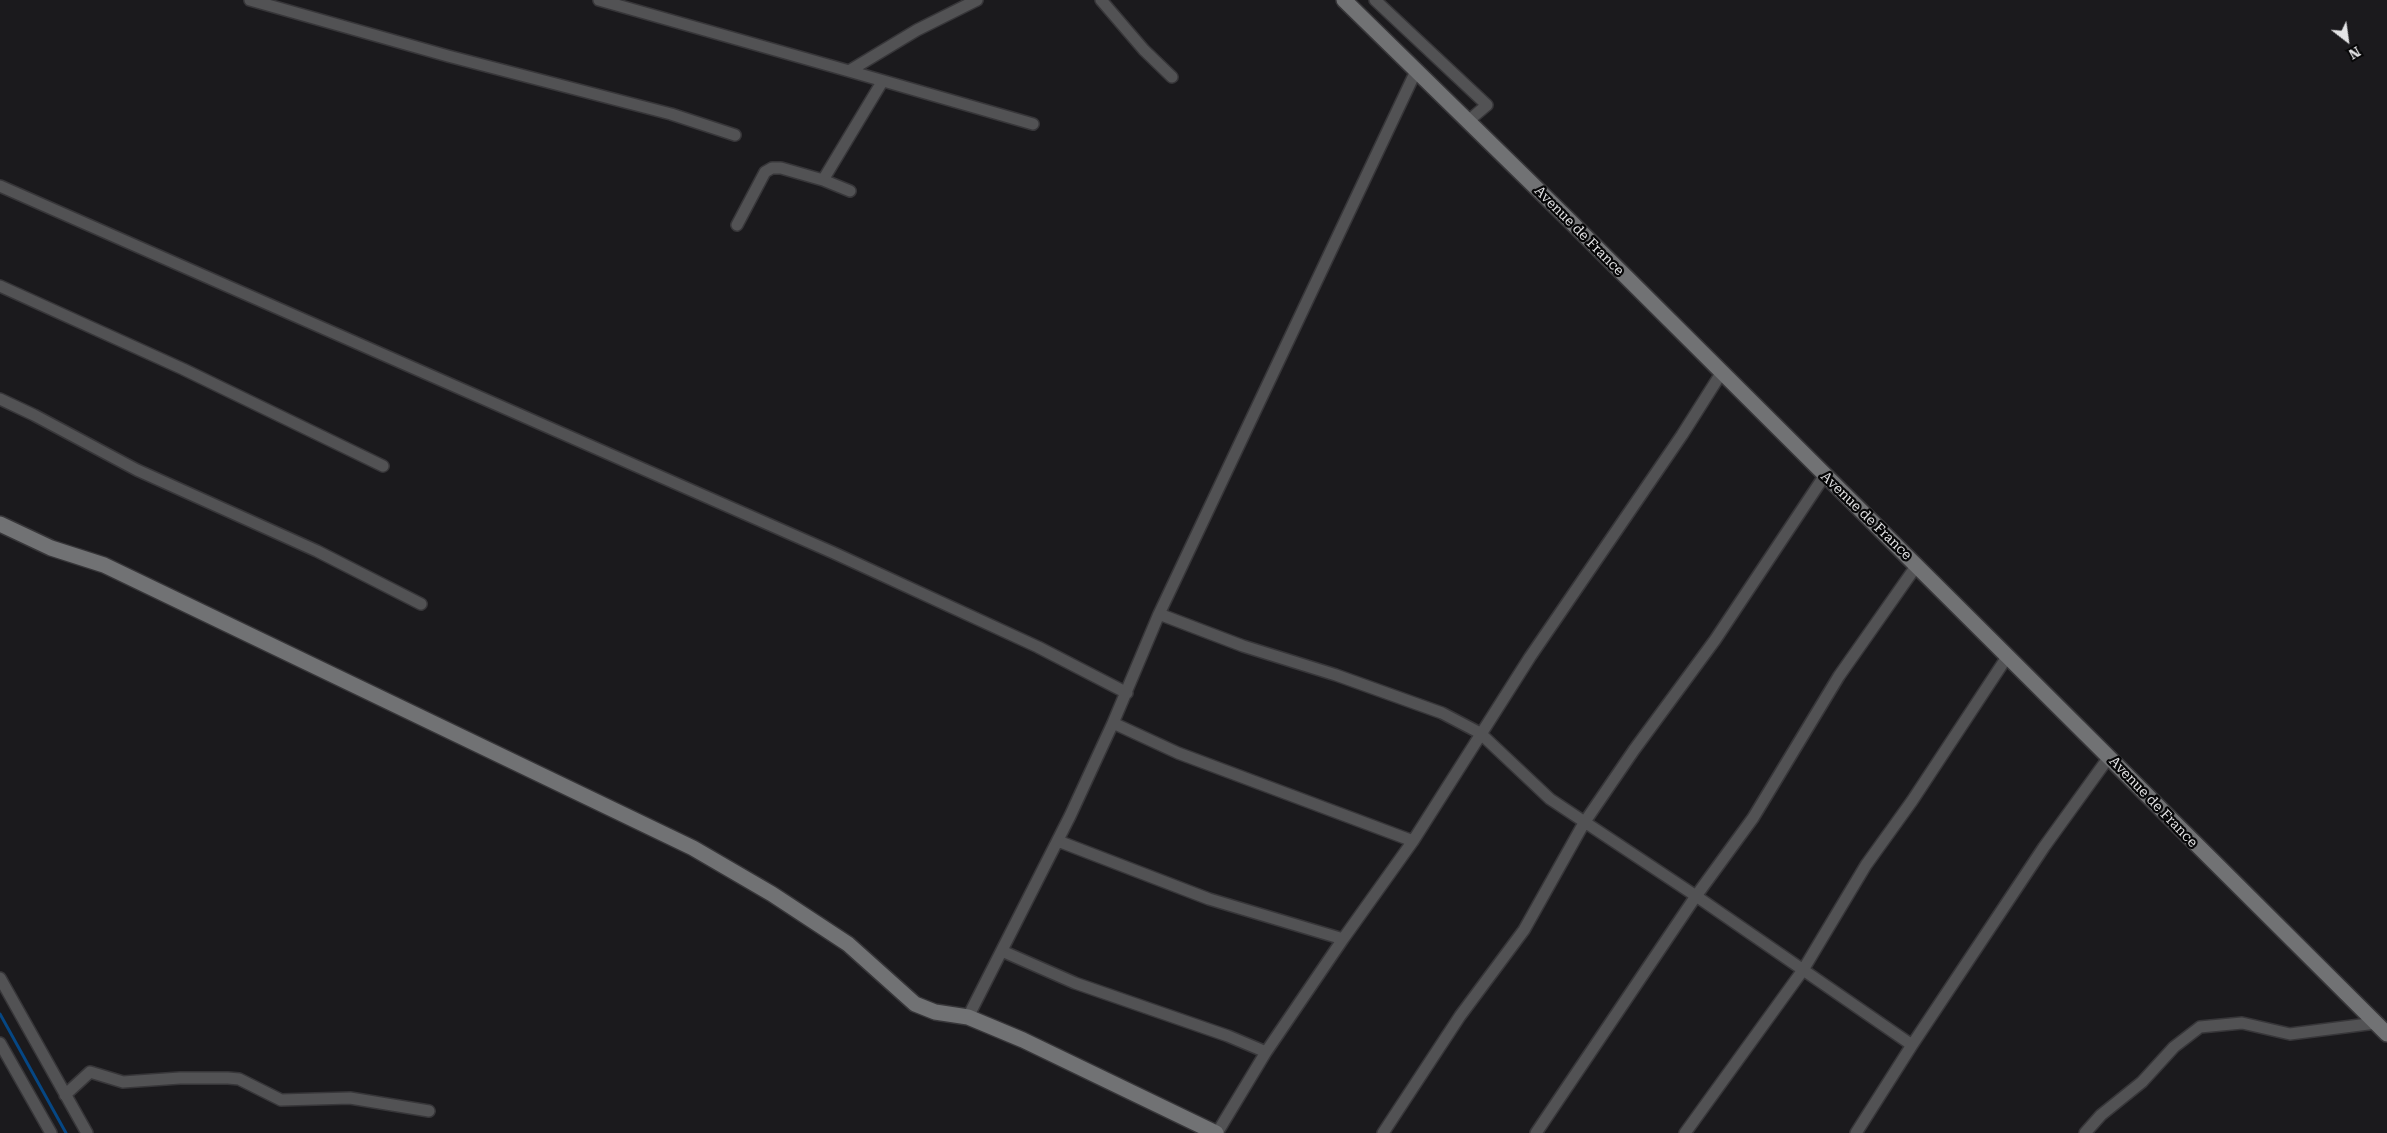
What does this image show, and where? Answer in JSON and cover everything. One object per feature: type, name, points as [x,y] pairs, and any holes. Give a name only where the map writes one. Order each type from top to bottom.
[{"type":"main road","name":"Avenue de France","points":[[1344,0],[1722,372],[2387,1034]]},
{"type":"main road","points":[[0,524],[51,548],[104,565],[693,848],[772,894],[848,944],[915,1004],[935,1012],[968,1016],[1083,1068],[1216,1133]]},
{"type":"street","points":[[250,0],[448,56],[671,114],[735,135]]},
{"type":"street","points":[[600,0],[882,82],[925,91],[945,100],[1032,124]]},
{"type":"street","points":[[849,71],[917,30],[976,0]]},
{"type":"street","points":[[1101,0],[1144,50],[1172,76]]},
{"type":"street","points":[[1375,0],[1487,105],[1468,122]]},
{"type":"street","points":[[968,1016],[1058,841],[1127,693],[1159,614],[1416,71]]},
{"type":"street","points":[[823,180],[882,82]]},
{"type":"street","points":[[736,225],[768,170],[780,168],[823,180],[850,191]]},
{"type":"street","points":[[0,186],[834,553],[1038,647],[1127,693]]},
{"type":"street","points":[[0,286],[184,369],[383,466]]},
{"type":"street","points":[[1216,1133],[1266,1052],[1413,841],[1480,733],[1722,372]]},
{"type":"street","points":[[0,399],[137,470],[318,551],[421,604]]},
{"type":"street","points":[[1383,1133],[1460,1016],[1524,930],[1584,823],[1634,750],[1715,640],[1824,475]]},
{"type":"street","points":[[1536,1133],[1696,896],[1753,818],[1839,676],[1916,565]]},
{"type":"street","points":[[1159,614],[1243,646],[1336,675],[1442,713],[1480,733],[1545,795],[1912,1044]]},
{"type":"street","points":[[1685,1133],[1803,970],[1866,865],[1912,801],[2007,657]]},
{"type":"street","points":[[1113,723],[1178,753],[1413,841]]},
{"type":"street","points":[[1856,1133],[1912,1044],[2044,847],[2109,757]]},
{"type":"street","points":[[1058,841],[1209,899],[1343,939]]},
{"type":"street","points":[[1002,951],[1074,983],[1201,1026],[1266,1052]]},
{"type":"street","points":[[0,978],[87,1133]]},
{"type":"street","points":[[2085,1133],[2100,1115],[2142,1082],[2174,1047],[2200,1027],[2242,1023],[2290,1034],[2376,1023]]},
{"type":"street","points":[[0,1044],[51,1133]]},
{"type":"street","points":[[65,1095],[90,1072],[123,1082],[180,1078],[228,1078],[239,1079],[281,1100],[350,1098],[429,1111]]},
{"type":"waterway","points":[[0,1014],[66,1133]]}]
